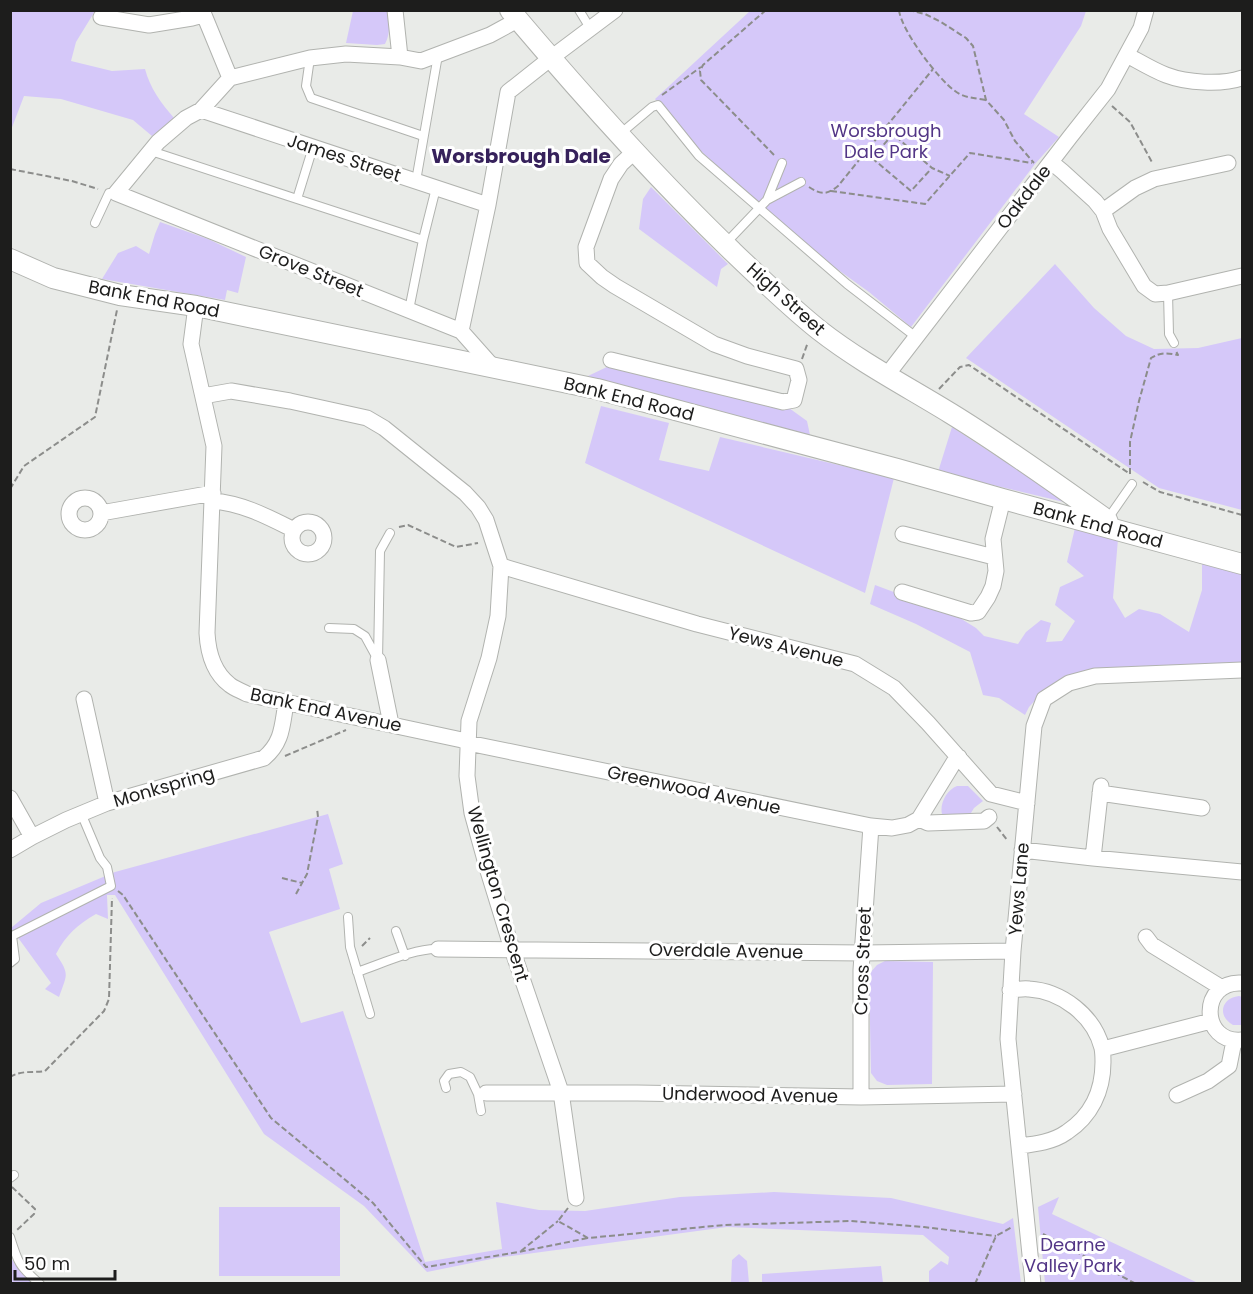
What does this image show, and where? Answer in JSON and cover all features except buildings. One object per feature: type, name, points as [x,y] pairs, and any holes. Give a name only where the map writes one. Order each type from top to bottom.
[{"type":"street","points":[[395,10],[400,57]]},
{"type":"street","points":[[461,331],[488,205],[508,93],[615,10]]},
{"type":"street","name":"Oakdale","points":[[887,375],[1108,89],[1141,28],[1146,10]]},
{"type":"street","points":[[101,17],[149,25],[192,18],[202,13],[230,78]]},
{"type":"street","points":[[112,193],[158,142],[186,118],[201,110],[230,78],[310,58],[346,54],[400,57],[421,61],[490,35],[512,23],[514,14]]},
{"type":"street","name":"High Street","points":[[514,14],[634,152],[700,220],[772,289],[818,329],[845,350],[1015,454],[1109,524]]},
{"type":"street","points":[[1127,55],[1167,76],[1176,78],[1214,82],[1242,78]]},
{"type":"street","name":"James Street","points":[[201,110],[488,205]]},
{"type":"street","points":[[611,360],[783,402],[794,400],[799,380],[796,369],[747,356],[714,344],[615,286],[587,263],[586,247],[611,179],[621,164],[634,152]]},
{"type":"street","points":[[1051,162],[1095,201],[1144,286],[1155,294],[1242,276]]},
{"type":"street","points":[[1102,211],[1135,188],[1154,179],[1228,163]]},
{"type":"street","name":"Grove Street","points":[[112,193],[461,331],[494,367]]},
{"type":"street","name":"Bank End Road","points":[[10,260],[53,278],[120,295],[196,306],[597,389],[1003,499],[1109,524],[1242,564]]},
{"type":"street","name":"Bank End Avenue","points":[[196,306],[191,344],[214,446],[207,633],[208,648],[218,673],[230,685],[248,694],[391,724],[468,743]]},
{"type":"street","name":"Wellington Crescent","points":[[203,396],[231,390],[367,418],[384,428],[465,493],[486,520],[501,566],[498,616],[489,658],[469,721],[467,776],[472,813],[488,872],[561,1092],[576,1198]]},
{"type":"street","points":[[101,513],[213,497],[222,502],[246,507],[294,530]]},
{"type":"street","points":[[902,592],[971,613],[978,612],[993,586],[996,571],[993,539],[1003,499]]},
{"type":"street","points":[[903,534],[994,556]]},
{"type":"street","name":"Yews Avenue","points":[[501,566],[697,624],[855,664],[894,688],[991,794],[1027,803]]},
{"type":"street","points":[[378,660],[391,724]]},
{"type":"street","name":"Yews Lane","points":[[1034,1284],[1008,1039],[1013,951],[1034,726],[1044,699],[1069,683],[1095,676],[1242,670]]},
{"type":"street","points":[[84,699],[107,803]]},
{"type":"street","name":"Monkspring","points":[[10,850],[81,813],[107,803],[264,758],[272,751],[278,740],[284,723],[286,703]]},
{"type":"street","name":"Greenwood Avenue","points":[[468,743],[871,826],[892,828],[908,825],[919,819],[928,823],[984,821],[989,817]]},
{"type":"street","points":[[919,819],[959,757]]},
{"type":"street","points":[[1093,858],[1100,790],[1202,808]]},
{"type":"street","points":[[10,798],[32,837]]},
{"type":"street","name":"Cross Street","points":[[861,1096],[861,970],[871,826]]},
{"type":"street","points":[[1022,854],[1093,858],[1242,872]]},
{"type":"street","points":[[1146,937],[1152,945],[1222,988]]},
{"type":"street","name":"Overdale Avenue","points":[[438,949],[863,953],[1013,951]]},
{"type":"street","points":[[1177,1095],[1208,1081],[1230,1066],[1238,1040],[1222,1036],[1215,1029],[1209,1012],[1215,994],[1230,984],[1242,983]]},
{"type":"street","points":[[1010,990],[1028,988],[1053,994],[1076,1007],[1093,1027],[1103,1049],[1103,1076],[1097,1098],[1084,1118],[1066,1133],[1044,1143],[1019,1146]]},
{"type":"street","points":[[1103,1049],[1211,1021]]},
{"type":"street","name":"Underwood Avenue","points":[[482,1094],[561,1092],[861,1096],[1014,1094]]},
{"type":"lane","points":[[579,10],[590,28]]},
{"type":"lane","points":[[416,181],[438,55]]},
{"type":"lane","points":[[310,58],[306,86],[311,98],[423,136]]},
{"type":"lane","points":[[619,135],[652,107],[658,105],[699,156],[847,284],[916,337]]},
{"type":"lane","points":[[297,199],[313,147]]},
{"type":"lane","points":[[151,151],[423,240]]},
{"type":"lane","points":[[768,200],[782,163]]},
{"type":"lane","points":[[725,244],[768,200],[801,183]]},
{"type":"lane","points":[[409,310],[436,188]]},
{"type":"lane","points":[[95,224],[112,193]]},
{"type":"lane","points":[[1168,293],[1169,334],[1174,343]]},
{"type":"lane","points":[[1109,524],[1132,484]]},
{"type":"lane","points":[[378,660],[380,551],[390,533]]},
{"type":"lane","points":[[329,628],[354,629],[365,636],[378,660]]},
{"type":"lane","points":[[10,963],[15,959],[12,936],[111,886],[107,867],[100,858],[81,813]]},
{"type":"lane","points":[[348,917],[350,947],[366,992],[370,1014]]},
{"type":"lane","points":[[396,931],[405,956]]},
{"type":"lane","points":[[357,972],[383,967],[405,956],[429,949],[438,949]]},
{"type":"lane","points":[[446,1088],[444,1081],[448,1074],[461,1072],[471,1077],[482,1094],[481,1111]]},
{"type":"lane","points":[[10,1237],[18,1261],[25,1271],[40,1284]]},
{"type":"path","points":[[652,107],[659,98],[703,65],[766,10]]},
{"type":"path","points":[[898,10],[906,31],[933,69],[953,90],[964,96],[986,100]]},
{"type":"path","points":[[831,191],[925,204],[970,153],[1035,164],[1015,141],[1004,120],[986,100],[973,46],[966,38],[941,22],[925,14],[908,10]]},
{"type":"path","points":[[703,65],[700,71],[701,80],[782,163]]},
{"type":"path","points":[[801,183],[816,192],[824,193],[838,186],[933,69]]},
{"type":"path","points":[[1102,97],[1130,122],[1160,177]]},
{"type":"path","points":[[872,158],[893,134],[932,168],[950,176]]},
{"type":"path","points":[[865,152],[911,191],[932,168]]},
{"type":"path","points":[[10,169],[72,181],[112,193]]},
{"type":"path","points":[[10,489],[24,466],[95,417],[120,295]]},
{"type":"path","points":[[796,369],[804,356],[806,344],[818,329]]},
{"type":"path","points":[[1132,484],[1130,442],[1151,358],[1166,353],[1178,355],[1174,343]]},
{"type":"path","points":[[929,400],[960,367],[969,365],[1160,492],[1242,515]]},
{"type":"path","points":[[390,533],[400,526],[408,525],[456,547],[492,538]]},
{"type":"path","points":[[284,756],[371,720]]},
{"type":"path","points":[[296,894],[307,874],[318,817],[317,808]]},
{"type":"path","points":[[989,817],[1022,854]]},
{"type":"path","points":[[282,878],[302,883]]},
{"type":"path","points":[[10,1077],[13,1074],[24,1072],[45,1071],[104,1011],[109,999],[111,886]]},
{"type":"path","points":[[111,886],[123,895],[271,1119],[373,1203],[426,1267],[588,1238],[724,1225],[851,1221],[996,1236],[1014,1226],[1028,1227],[1136,1284]]},
{"type":"path","points":[[10,1185],[34,1209],[34,1214],[17,1230]]},
{"type":"path","points":[[519,1252],[558,1221],[576,1198]]},
{"type":"path","points":[[558,1221],[588,1238]]},
{"type":"path","points":[[975,1284],[996,1236]]},
{"type":"green space","points":[[11,10],[95,11],[76,42],[71,61],[112,71],[145,69],[156,95],[174,118],[152,136],[133,120],[61,99],[24,96],[11,130]]},
{"type":"green space","points":[[353,11],[388,11],[389,32],[385,44],[346,43]]},
{"type":"green space","name":"Worsbrough Dale Park","points":[[750,11],[1086,11],[1081,26],[1024,114],[1059,137],[1035,164],[911,327],[869,292],[812,251],[703,153],[655,99]]},
{"type":"green space","points":[[651,187],[728,264],[721,269],[717,287],[639,229],[643,199]]},
{"type":"green space","points":[[160,222],[208,239],[246,257],[238,293],[227,290],[225,300],[102,279],[118,253],[136,246],[149,254]]},
{"type":"green space","points":[[1055,264],[1094,308],[1126,336],[1154,349],[1198,348],[1242,338],[1242,510],[1159,488],[966,358]]},
{"type":"green space","points":[[609,366],[789,408],[807,421],[810,435],[588,376]]},
{"type":"green space","points":[[601,406],[669,423],[659,460],[709,471],[720,437],[894,478],[865,593],[585,463]]},
{"type":"green space","points":[[952,427],[1068,503],[938,472]]},
{"type":"green space","points":[[1075,528],[1118,539],[1113,598],[1125,618],[1139,609],[1160,614],[1189,632],[1202,590],[1202,561],[1242,571],[1242,662],[1093,669],[1063,677],[1041,694],[1025,715],[999,698],[983,695],[970,652],[916,624],[870,604],[875,585],[955,615],[984,636],[1018,644],[1026,632],[1041,620],[1051,623],[1046,642],[1062,641],[1075,621],[1055,605],[1060,587],[1084,576],[1067,562]]},
{"type":"green space","points":[[957,786],[968,786],[983,801],[968,815],[943,817],[944,799],[949,791]]},
{"type":"green space","points":[[328,814],[343,864],[329,869],[340,909],[269,932],[301,1023],[343,1011],[425,1262],[502,1249],[496,1202],[539,1210],[585,1211],[680,1197],[774,1192],[891,1198],[1003,1224],[1013,1218],[1021,1283],[929,1283],[929,1271],[941,1261],[948,1265],[949,1257],[923,1235],[727,1227],[496,1258],[427,1272],[364,1206],[264,1134],[115,895],[107,895],[108,919],[96,914],[89,918],[68,936],[56,954],[64,966],[66,975],[59,997],[45,989],[51,983],[11,928],[41,903],[115,872]]},
{"type":"green space","points":[[885,961],[933,962],[932,1084],[887,1085],[877,1081],[871,1073],[869,974],[877,965]]},
{"type":"green space","points":[[1242,997],[1242,1025],[1233,1025],[1225,1017],[1223,1008],[1228,1000]]},
{"type":"green space","name":"Dearne Valley Park","points":[[1059,1197],[1052,1214],[1198,1283],[1045,1283],[1038,1207]]},
{"type":"green space","points":[[219,1207],[340,1207],[340,1276],[219,1276]]},
{"type":"green space","points":[[739,1254],[747,1261],[749,1283],[731,1283],[732,1260]]},
{"type":"green space","points":[[10,1257],[19,1269],[34,1283],[11,1283]]},
{"type":"green space","points":[[881,1266],[883,1283],[762,1283],[762,1274]]},
{"type":"district","name":"Worsbrough Dale","points":[[521,156]]}]
